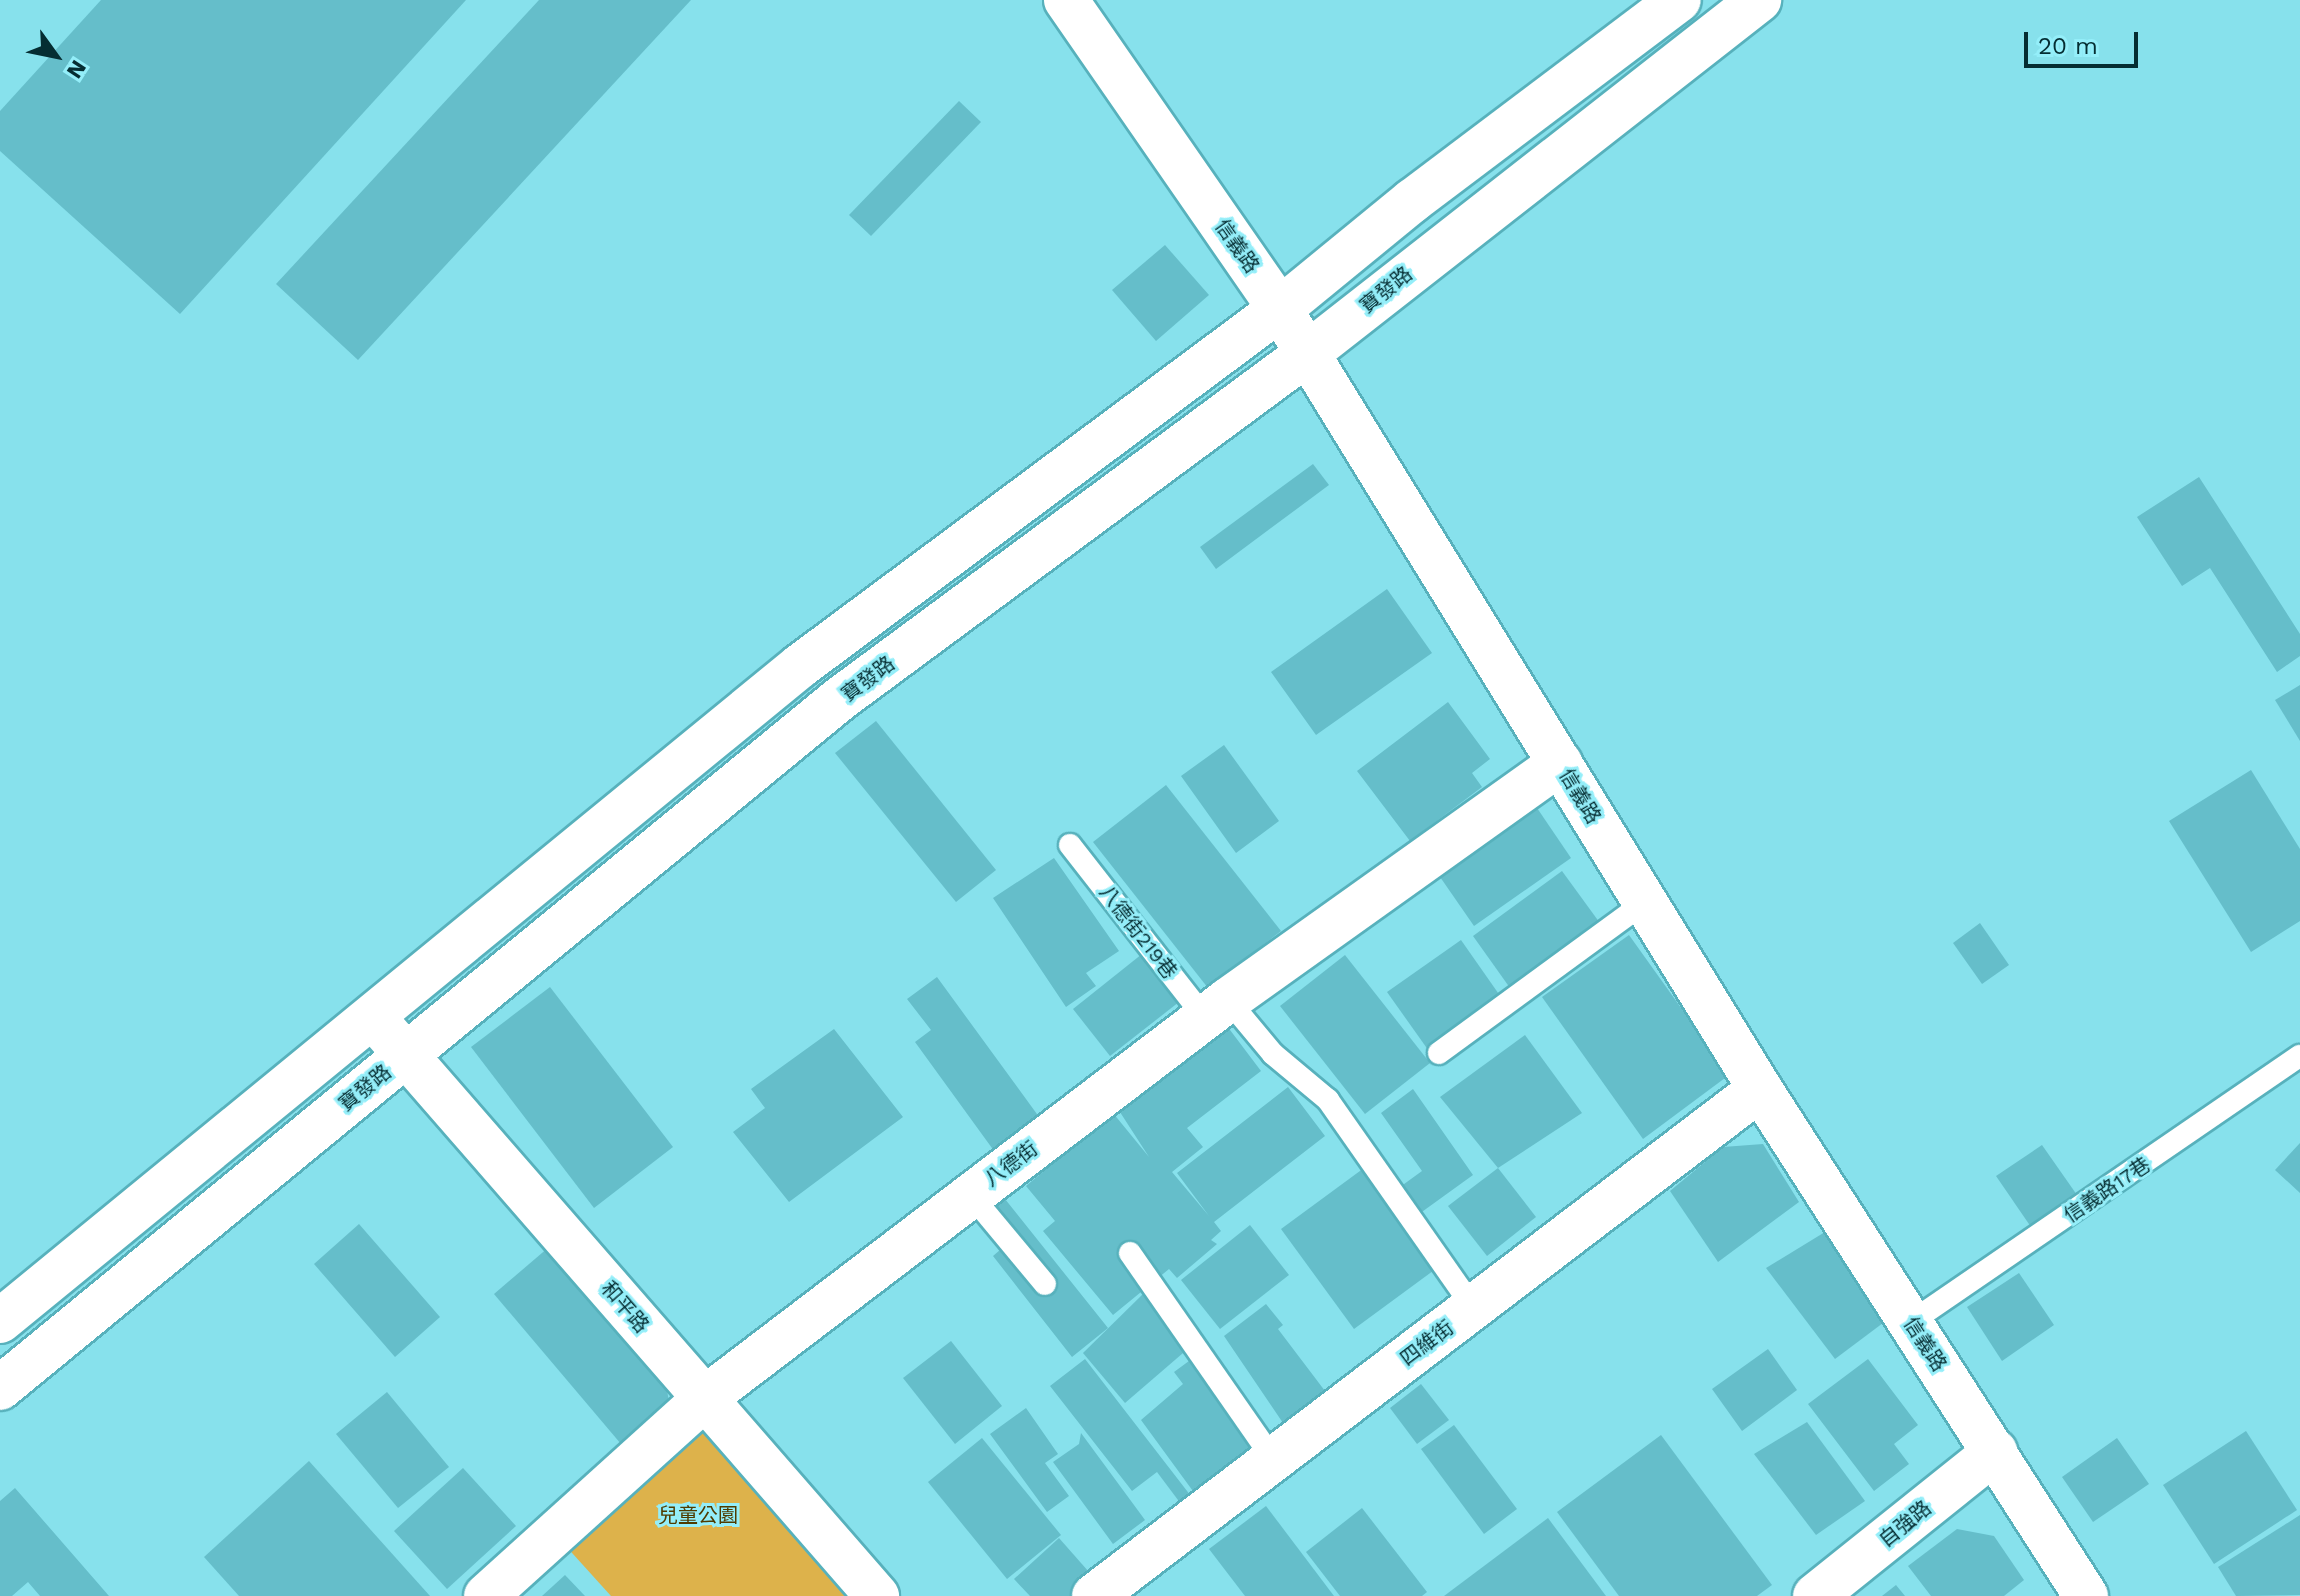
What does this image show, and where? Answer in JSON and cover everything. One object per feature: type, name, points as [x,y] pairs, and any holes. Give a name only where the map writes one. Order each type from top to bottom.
[{"type":"street","name":"信義路","points":[[1066,0],[1280,309],[1760,1089],[2086,1596]]},
{"type":"street","points":[[0,1321],[374,1018],[800,666],[1280,309],[1412,201],[1679,0]]},
{"type":"street","name":"寶發路","points":[[0,1388],[841,698],[1308,353],[1759,0]]},
{"type":"street","name":"八德街","points":[[486,1596],[705,1398],[1217,1009],[1560,763]]},
{"type":"street","name":"和平路","points":[[374,1018],[877,1596]]},
{"type":"street","name":"四維街","points":[[1094,1596],[1760,1089]]},
{"type":"street","name":"自強路","points":[[1815,1596],[1995,1452]]},
{"type":"lane","name":"八德街219巷","points":[[1070,845],[1217,1009],[1328,1100],[1473,1307]]},
{"type":"lane","points":[[1439,1053],[1645,902]]},
{"type":"lane","name":"信義路17巷","points":[[1911,1322],[2300,1056]]},
{"type":"lane","points":[[970,1194],[1045,1284]]},
{"type":"lane","points":[[1130,1253],[1274,1460]]},
{"type":"green space","name":"兒童公園","points":[[705,1398],[877,1596],[611,1596],[554,1533]]},
{"type":"building","points":[[101,0],[466,0],[180,314],[0,151],[0,111]]},
{"type":"building","points":[[539,0],[691,0],[358,360],[276,284]]},
{"type":"building","points":[[959,101],[981,122],[871,236],[849,215]]},
{"type":"building","points":[[1165,245],[1209,295],[1156,341],[1112,290]]},
{"type":"building","points":[[1313,464],[1329,485],[1216,569],[1200,547]]},
{"type":"building","points":[[2199,477],[2300,634],[2300,656],[2277,672],[2210,568],[2182,586],[2137,517]]},
{"type":"building","points":[[1387,589],[1432,653],[1316,735],[1271,672]]},
{"type":"building","points":[[2300,685],[2300,741],[2275,700]]},
{"type":"building","points":[[1448,702],[1490,759],[1472,773],[1482,787],[1410,841],[1357,771]]},
{"type":"building","points":[[876,721],[996,870],[956,902],[835,753]]},
{"type":"building","points":[[1224,745],[1279,821],[1236,853],[1181,776]]},
{"type":"building","points":[[2251,770],[2300,849],[2300,921],[2251,952],[2169,821]]},
{"type":"building","points":[[1166,785],[1281,931],[1208,988],[1093,842]]},
{"type":"building","points":[[1535,805],[1571,858],[1474,926],[1438,874]]},
{"type":"building","points":[[1054,858],[1119,951],[1086,973],[1096,986],[1066,1007],[993,898]]},
{"type":"building","points":[[1562,871],[1605,930],[1515,995],[1473,936]]},
{"type":"building","points":[[1980,923],[2009,965],[1982,984],[1953,943]]},
{"type":"building","points":[[1629,935],[1729,1075],[1643,1139],[1542,997]]},
{"type":"building","points":[[1461,940],[1503,1000],[1431,1054],[1387,992]]},
{"type":"building","points":[[1142,954],[1179,1002],[1110,1056],[1073,1009]]},
{"type":"building","points":[[1345,955],[1430,1063],[1365,1114],[1280,1006]]},
{"type":"building","points":[[937,977],[1042,1121],[997,1155],[915,1042],[931,1030],[907,999]]},
{"type":"building","points":[[550,987],[673,1147],[594,1208],[471,1047]]},
{"type":"building","points":[[1227,1026],[1261,1071],[1187,1128],[1203,1147],[1172,1172],[1209,1216],[1177,1173],[1288,1087],[1325,1136],[1214,1222],[1221,1231],[1211,1240],[1217,1244],[1177,1278],[1169,1269],[1113,1315],[1043,1231],[1055,1221],[1026,1186],[1113,1113],[1149,1157],[1118,1109]]},
{"type":"building","points":[[834,1029],[903,1117],[789,1202],[733,1132],[765,1108],[751,1089]]},
{"type":"building","points":[[1525,1035],[1582,1113],[1498,1168],[1440,1097]]},
{"type":"building","points":[[1413,1089],[1473,1175],[1419,1214],[1400,1187],[1422,1171],[1381,1113]]},
{"type":"building","points":[[2300,1143],[2300,1193],[2275,1170]]},
{"type":"building","points":[[1763,1144],[1799,1202],[1718,1262],[1670,1191],[1723,1147]]},
{"type":"building","points":[[2042,1145],[2077,1195],[2031,1227],[1996,1176]]},
{"type":"building","points":[[1364,1168],[1437,1268],[1354,1329],[1281,1229]]},
{"type":"building","points":[[1498,1168],[1536,1217],[1487,1256],[1448,1206]]},
{"type":"building","points":[[1005,1199],[1108,1328],[1072,1357],[993,1256],[1000,1250],[977,1221]]},
{"type":"building","points":[[359,1224],[440,1317],[395,1357],[314,1264]]},
{"type":"building","points":[[1250,1225],[1289,1275],[1220,1329],[1181,1280]]},
{"type":"building","points":[[1825,1232],[1883,1323],[1835,1359],[1766,1268]]},
{"type":"building","points":[[556,1241],[664,1368],[669,1403],[621,1444],[494,1294]]},
{"type":"building","points":[[2019,1273],[2054,1325],[2002,1361],[1967,1307]]},
{"type":"building","points":[[1144,1293],[1190,1347],[1125,1403],[1083,1353]]},
{"type":"building","points":[[1266,1304],[1283,1325],[1278,1329],[1325,1391],[1283,1423],[1224,1336]]},
{"type":"building","points":[[951,1341],[1002,1406],[955,1444],[903,1378]]},
{"type":"building","points":[[1768,1349],[1797,1390],[1742,1431],[1712,1389]]},
{"type":"building","points":[[1204,1350],[1272,1445],[1198,1498],[1141,1420],[1183,1384],[1174,1372]]},
{"type":"building","points":[[1085,1359],[1194,1500],[1184,1508],[1157,1472],[1132,1491],[1050,1386]]},
{"type":"building","points":[[1868,1359],[1918,1425],[1894,1444],[1909,1464],[1874,1491],[1808,1404]]},
{"type":"building","points":[[1421,1384],[1449,1420],[1417,1444],[1390,1408]]},
{"type":"building","points":[[387,1392],[449,1467],[398,1508],[336,1434]]},
{"type":"building","points":[[1026,1408],[1058,1454],[1045,1463],[1069,1496],[1047,1512],[990,1434]]},
{"type":"building","points":[[1807,1422],[1865,1501],[1816,1535],[1754,1454]]},
{"type":"building","points":[[1454,1425],[1517,1509],[1484,1534],[1421,1449]]},
{"type":"building","points":[[2246,1431],[2297,1510],[2214,1564],[2163,1485]]},
{"type":"building","points":[[1081,1433],[1145,1520],[1113,1544],[1053,1462],[1079,1444]]},
{"type":"building","points":[[1661,1435],[1772,1585],[1757,1596],[1619,1596],[1557,1512]]},
{"type":"building","points":[[982,1438],[1061,1535],[1007,1579],[928,1482]]},
{"type":"building","points":[[2117,1438],[2149,1484],[2093,1522],[2062,1477]]},
{"type":"building","points":[[309,1461],[430,1596],[239,1596],[204,1557]]},
{"type":"building","points":[[463,1468],[516,1526],[447,1589],[394,1531]]},
{"type":"building","points":[[15,1488],[109,1596],[40,1596],[28,1582],[12,1596],[0,1596],[0,1501]]},
{"type":"building","points":[[1266,1506],[1334,1596],[1245,1596],[1209,1549]]},
{"type":"building","points":[[1362,1508],[1427,1592],[1422,1596],[1340,1596],[1306,1552]]},
{"type":"building","points":[[2300,1515],[2300,1595],[2236,1596],[2218,1567]]},
{"type":"building","points":[[1548,1518],[1606,1596],[1444,1596]]},
{"type":"building","points":[[1957,1529],[1994,1536],[2024,1580],[2004,1596],[1931,1596],[1908,1566]]},
{"type":"building","points":[[1059,1538],[1096,1580],[1078,1596],[1030,1596],[1014,1579]]},
{"type":"building","points":[[565,1575],[585,1596],[542,1596]]},
{"type":"building","points":[[1896,1585],[1905,1596],[1882,1596]]}]
